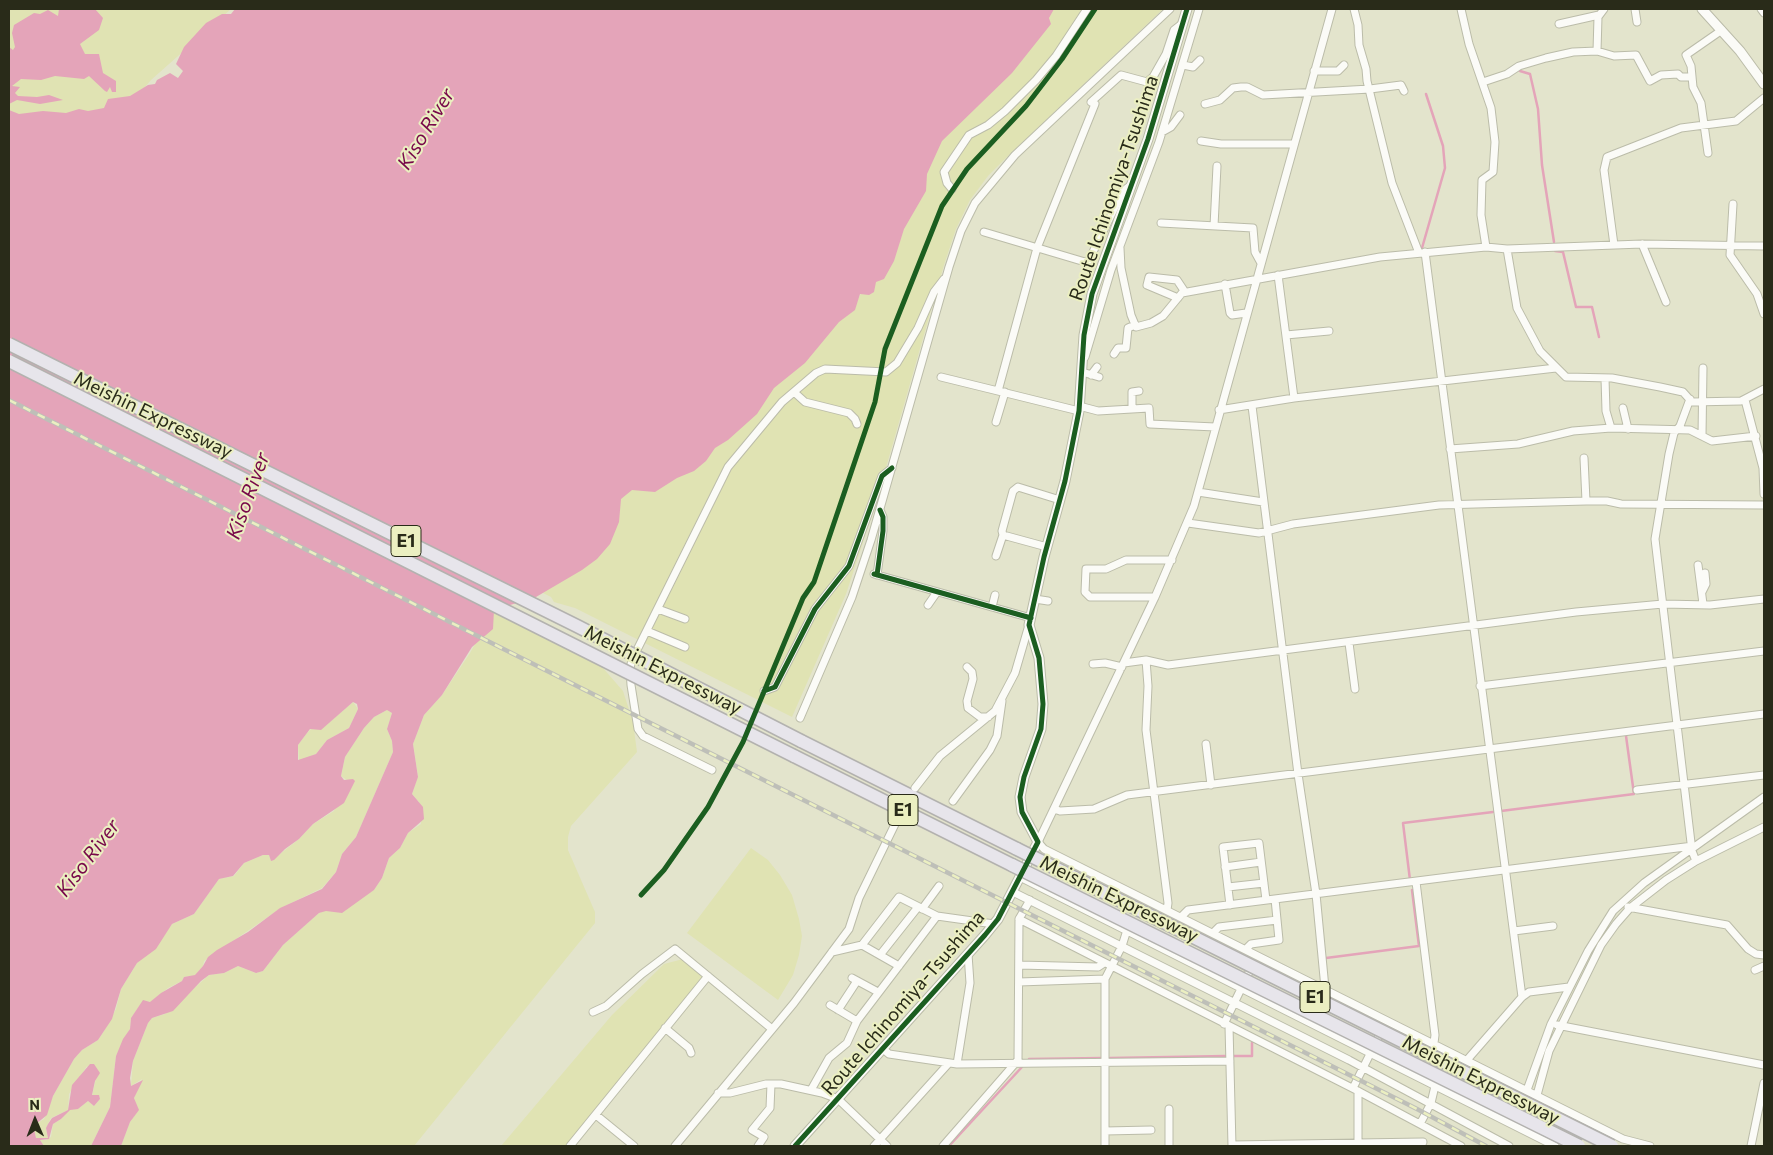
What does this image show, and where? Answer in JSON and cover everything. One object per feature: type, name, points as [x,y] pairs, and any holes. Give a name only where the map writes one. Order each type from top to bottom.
[{"type":"highway","name":"Meishin Expressway","points":[[9,344],[577,626],[801,741],[1612,1146]]},
{"type":"highway","name":"Meishin Expressway","points":[[9,361],[794,756],[1579,1146]]},
{"type":"main road","name":"Route Ichinomiya-Tsushima","points":[[796,1146],[994,924],[1013,892],[1038,842],[1022,812],[1020,797],[1024,778],[1041,729],[1043,704],[1039,658],[1030,621],[1060,500],[1079,408],[1091,374],[1083,362],[1087,317],[1092,294],[1148,139],[1187,9]]},
{"type":"main road","points":[[1702,9],[1722,30],[1764,84]]},
{"type":"street","points":[[952,189],[947,182],[944,172],[968,135],[988,125],[1036,80],[1056,56],[1086,9]]},
{"type":"street","points":[[800,718],[852,596],[880,510],[946,276],[961,231],[975,203],[992,179],[1015,155],[1170,9]]},
{"type":"street","points":[[1083,362],[1120,248],[1162,132],[1199,9]]},
{"type":"street","points":[[1332,9],[1188,523],[1155,597],[1038,842],[1044,848],[1623,1139],[1650,1146]]},
{"type":"street","points":[[1354,9],[1359,45],[1392,183],[1422,253],[1442,381],[1456,504],[1488,748],[1507,871],[1522,997]]},
{"type":"street","points":[[1463,9],[1469,44],[1491,108],[1495,142],[1493,172],[1482,180],[1481,214],[1486,247]]},
{"type":"street","points":[[1636,9],[1637,22]]},
{"type":"street","points":[[1761,9],[1764,14]]},
{"type":"street","points":[[1559,24],[1602,12],[1597,51]]},
{"type":"street","points":[[996,422],[1001,392],[1037,248],[1095,104],[1091,102],[1121,75],[1147,82],[1153,77],[1166,54],[1174,30],[1183,23]]},
{"type":"street","points":[[1708,153],[1701,103],[1693,87],[1686,55],[1722,30]]},
{"type":"street","points":[[1483,82],[1546,58],[1574,52],[1597,51],[1614,56],[1636,55],[1650,81],[1661,75],[1678,74],[1681,77],[1692,77]]},
{"type":"street","points":[[1182,65],[1193,67],[1200,60]]},
{"type":"street","points":[[1314,71],[1338,71],[1344,65]]},
{"type":"street","points":[[1205,104],[1220,100],[1233,88],[1241,86],[1263,95],[1370,89],[1401,85],[1404,91]]},
{"type":"street","points":[[1614,245],[1604,170],[1606,157],[1682,128],[1736,121],[1764,98]]},
{"type":"street","points":[[1162,132],[1170,127],[1180,115]]},
{"type":"street","points":[[1201,141],[1221,144],[1294,144]]},
{"type":"street","points":[[1214,226],[1217,166]]},
{"type":"street","points":[[984,232],[1085,262],[1089,260],[1123,191],[1132,185]]},
{"type":"street","points":[[1733,204],[1730,255],[1757,294],[1764,314]]},
{"type":"street","points":[[1161,223],[1253,228],[1254,252],[1261,263]]},
{"type":"street","points":[[1642,244],[1666,302]]},
{"type":"street","points":[[1114,354],[1118,348],[1126,348],[1128,328],[1151,323],[1163,316],[1185,292],[1380,257],[1486,247],[1507,249],[1642,244],[1764,246]]},
{"type":"street","points":[[1120,248],[1120,268],[1135,325]]},
{"type":"street","points":[[1507,249],[1517,308],[1540,352],[1566,377],[1605,378],[1682,392],[1692,402],[1745,400],[1764,389]]},
{"type":"street","points":[[1278,275],[1294,398]]},
{"type":"street","points":[[712,770],[643,736],[638,729],[630,668],[647,631],[728,467],[782,402],[816,373],[825,369],[886,372],[897,363],[918,328],[934,292],[946,276]]},
{"type":"street","points":[[1178,298],[1146,283],[1152,277],[1177,277],[1185,292]]},
{"type":"street","points":[[1225,284],[1230,313],[1232,315],[1246,313]]},
{"type":"street","points":[[1151,323],[1153,331]]},
{"type":"street","points":[[1286,335],[1329,331]]},
{"type":"street","points":[[1091,374],[1097,366]]},
{"type":"street","points":[[1220,410],[1294,398],[1556,368]]},
{"type":"street","points":[[1702,436],[1703,368]]},
{"type":"street","points":[[941,377],[1001,392],[1098,411],[1110,409],[1115,412],[1132,408],[1149,408],[1150,424],[1215,427]]},
{"type":"street","points":[[1605,378],[1606,411],[1611,428]]},
{"type":"street","points":[[1132,408],[1132,392],[1139,391]]},
{"type":"street","points":[[794,392],[805,402],[848,413],[855,419],[857,424]]},
{"type":"street","points":[[1690,400],[1678,430],[1674,433],[1655,539],[1679,725],[1692,848],[1696,861]]},
{"type":"street","points":[[1745,400],[1764,468],[1764,494]]},
{"type":"street","points":[[1252,406],[1298,774],[1316,894],[1325,988]]},
{"type":"street","points":[[1623,408],[1628,428]]},
{"type":"street","points":[[1450,449],[1518,444],[1573,431],[1611,428],[1690,430],[1712,441],[1756,436]]},
{"type":"street","points":[[1584,458],[1586,501]]},
{"type":"street","points":[[764,691],[775,687],[815,608],[849,566],[882,476],[892,468]]},
{"type":"street","points":[[996,556],[1013,491],[1018,487],[1060,500]]},
{"type":"street","points":[[1198,492],[1263,502]]},
{"type":"street","points":[[1188,523],[1259,533],[1293,524],[1456,504],[1586,501],[1607,501],[1620,504],[1662,503],[1717,506],[1764,504]]},
{"type":"street","points":[[880,510],[883,518],[883,531],[876,574],[992,607],[1030,621],[1015,673],[1002,701],[1002,710],[994,743],[953,801]]},
{"type":"street","points":[[1003,535],[1047,547]]},
{"type":"street","points":[[1155,597],[1090,597],[1085,592],[1086,569],[1106,569],[1126,560],[1172,560]]},
{"type":"street","points":[[1698,565],[1703,604]]},
{"type":"street","points":[[1702,592],[1706,584],[1705,573]]},
{"type":"street","points":[[928,605],[937,592]]},
{"type":"street","points":[[992,607],[996,595]]},
{"type":"street","points":[[1035,599],[1048,601]]},
{"type":"street","points":[[1094,664],[1123,665],[1146,660],[1168,665],[1473,627],[1576,612],[1663,604],[1703,604],[1764,599]]},
{"type":"street","points":[[658,609],[685,619]]},
{"type":"street","points":[[647,631],[685,648]]},
{"type":"street","points":[[1349,643],[1355,688]]},
{"type":"street","points":[[1480,686],[1764,652]]},
{"type":"street","points":[[1146,660],[1148,686],[1146,730],[1168,903],[1167,910]]},
{"type":"street","points":[[967,667],[972,672],[973,679],[967,701],[968,708],[972,713],[988,717]]},
{"type":"street","points":[[915,788],[940,756],[988,717],[1002,701]]},
{"type":"street","points":[[1054,809],[1060,811],[1094,809],[1127,795],[1764,714]]},
{"type":"street","points":[[1206,744],[1211,785]]},
{"type":"street","points":[[1637,790],[1764,775]]},
{"type":"street","points":[[1527,1090],[1552,1024],[1569,987],[1600,931],[1622,903],[1644,883],[1764,797]]},
{"type":"street","points":[[677,1145],[772,1029],[849,929],[858,898],[899,816]]},
{"type":"street","points":[[1537,1095],[1547,1058],[1560,1026],[1601,945],[1630,908],[1666,880],[1696,861],[1764,827]]},
{"type":"street","points":[[1230,905],[1223,847],[1259,843],[1266,900]]},
{"type":"street","points":[[1181,917],[1188,910],[1692,848]]},
{"type":"street","points":[[1225,867],[1261,862]]},
{"type":"street","points":[[1020,877],[1555,1146]]},
{"type":"street","points":[[1416,882],[1436,1035],[1434,1043]]},
{"type":"street","points":[[1228,887],[1264,883]]},
{"type":"street","points":[[880,955],[939,886]]},
{"type":"street","points":[[1013,892],[1364,1067],[1509,1146]]},
{"type":"street","points":[[832,952],[862,945],[899,898],[937,916],[994,924]]},
{"type":"street","points":[[1246,949],[1250,944],[1279,940],[1275,899]]},
{"type":"street","points":[[942,1146],[1018,1060],[1019,919],[1030,900]]},
{"type":"street","points":[[1622,903],[1630,908],[1727,925],[1748,949],[1756,954],[1764,955]]},
{"type":"street","points":[[811,1090],[828,1058],[848,1043],[857,1021],[937,916]]},
{"type":"street","points":[[1019,919],[1355,1089],[1461,1146]]},
{"type":"street","points":[[1213,933],[1219,927],[1277,920]]},
{"type":"street","points":[[1514,931],[1553,926]]},
{"type":"street","points":[[1105,1146],[1105,979],[1108,965],[1122,946],[1127,930]]},
{"type":"street","points":[[862,945],[899,966]]},
{"type":"street","points":[[593,1012],[606,1006],[642,974],[675,949],[772,1029]]},
{"type":"street","points":[[957,1064],[970,983],[968,954]]},
{"type":"street","points":[[1258,955],[1234,1002],[1226,1025],[1230,1061],[1232,1146],[1423,1144],[1422,1124],[1431,1103],[1433,1086],[1448,1051]]},
{"type":"street","points":[[1019,965],[1098,967],[1108,965]]},
{"type":"street","points":[[1755,970],[1764,966]]},
{"type":"street","points":[[570,1146],[708,976]]},
{"type":"street","points":[[838,1010],[854,979],[878,992]]},
{"type":"street","points":[[1019,982],[1105,979]]},
{"type":"street","points":[[1467,1060],[1522,997],[1529,992],[1569,987]]},
{"type":"street","points":[[830,1005],[857,1021]]},
{"type":"street","points":[[1358,1145],[1355,1089],[1370,1054],[1388,1020]]},
{"type":"street","points":[[1552,1024],[1764,1065]]},
{"type":"street","points":[[665,1028],[690,1048],[691,1053]]},
{"type":"street","points":[[883,1049],[890,1054],[957,1064],[1230,1061]]},
{"type":"street","points":[[874,1146],[949,1063]]},
{"type":"street","points":[[1750,1146],[1764,1083]]},
{"type":"street","points":[[718,1093],[730,1093],[757,1085],[771,1084],[811,1090],[838,1099],[887,1146]]},
{"type":"street","points":[[758,1146],[764,1136],[752,1130],[770,1108],[771,1084]]},
{"type":"street","points":[[1169,1108],[1169,1146]]},
{"type":"street","points":[[596,1115],[634,1146]]},
{"type":"street","points":[[1105,1131],[1151,1130]]},
{"type":"green space","points":[[9,9],[231,9],[151,80],[9,248]]},
{"type":"green space","points":[[1046,9],[1163,9],[1012,152],[988,176],[970,200],[956,229],[944,265],[875,506],[846,594],[792,717],[575,608],[554,602],[551,597],[537,590],[609,507],[833,327],[858,299],[922,180],[943,136]]},
{"type":"green space","points":[[494,610],[596,660],[623,691],[633,722],[637,752],[571,826],[568,837],[568,850],[595,912],[595,923],[414,1146],[121,1146],[130,1122],[138,1110],[134,1098],[142,1079],[131,1086],[133,1061],[148,1023],[152,1018],[165,1014],[209,975],[224,973],[238,966],[256,973],[263,971],[283,945],[319,913],[374,890],[382,878],[389,858],[400,848],[408,833],[421,824],[419,802],[412,794],[418,776],[413,744],[424,715],[442,695],[470,653]]},
{"type":"green space","points":[[353,702],[358,709],[349,728],[327,740],[316,754],[299,761],[298,745],[307,733],[311,729],[325,726]]},
{"type":"green space","points":[[387,710],[392,713],[387,729],[392,741],[393,752],[356,837],[342,854],[336,872],[322,888],[281,908],[204,961],[203,966],[195,976],[184,977],[182,981],[168,988],[151,1002],[143,1001],[131,1018],[130,1029],[116,1056],[110,1107],[91,1146],[44,1146],[40,1140],[46,1140],[51,1137],[53,1124],[61,1119],[70,1109],[78,1109],[88,1101],[94,1106],[100,1099],[99,1096],[92,1096],[96,1078],[87,1066],[69,1094],[68,1110],[51,1118],[46,1128],[48,1138],[36,1138],[34,1129],[36,1124],[44,1119],[53,1096],[74,1059],[82,1050],[98,1040],[104,1031],[116,1009],[121,989],[137,963],[159,941],[172,924],[194,914],[219,879],[234,876],[244,863],[263,855],[269,855],[271,861],[299,839],[313,824],[334,811],[347,780],[341,776],[345,757],[364,728],[374,717]]},
{"type":"green space","points":[[751,848],[768,860],[780,875],[792,895],[799,919],[802,936],[799,955],[793,975],[778,1000],[687,933]]},
{"type":"green space","points":[[683,959],[705,976],[567,1146],[501,1146],[612,1015],[664,964]]},
{"type":"water","points":[[59,9],[95,9],[103,18],[99,30],[80,44],[85,54],[99,54],[103,73],[116,81],[116,92],[112,92],[110,87],[107,92],[105,91],[89,76],[84,79],[55,76],[41,80],[21,79],[12,86],[20,87],[15,93],[18,96],[37,97],[49,95],[63,100],[40,104],[17,100],[9,104],[9,47],[13,50],[15,47],[12,33],[14,25],[34,13],[40,14],[48,10],[58,16]]},
{"type":"water","name":"Kiso River","points":[[235,9],[1054,9],[1049,18],[1051,24],[1012,73],[942,141],[927,174],[926,191],[904,229],[894,261],[884,279],[876,282],[874,292],[869,295],[860,294],[855,310],[839,322],[805,363],[774,388],[757,414],[728,440],[715,448],[706,461],[694,471],[677,478],[655,492],[632,490],[621,499],[619,522],[610,544],[597,559],[536,597],[494,610],[493,629],[472,647],[442,695],[424,715],[413,744],[418,777],[412,794],[423,807],[424,819],[408,833],[400,848],[389,858],[382,878],[374,890],[342,913],[326,911],[319,913],[283,945],[263,971],[256,973],[238,966],[224,973],[209,975],[173,1011],[152,1018],[148,1023],[133,1061],[130,1078],[131,1086],[143,1080],[134,1098],[139,1110],[130,1122],[121,1146],[91,1146],[110,1107],[116,1056],[123,1039],[130,1029],[131,1018],[143,1000],[150,1002],[182,981],[184,977],[195,975],[208,957],[217,950],[248,932],[280,908],[322,889],[336,872],[342,854],[356,837],[393,752],[392,741],[387,729],[392,713],[387,710],[374,717],[364,728],[345,757],[341,776],[344,780],[353,779],[355,781],[344,803],[313,824],[299,839],[274,860],[271,861],[269,855],[263,855],[244,863],[233,876],[219,879],[194,914],[172,924],[156,949],[137,963],[121,989],[112,1019],[98,1040],[82,1050],[74,1059],[53,1096],[47,1115],[36,1124],[34,1129],[36,1138],[48,1138],[46,1128],[48,1124],[52,1118],[68,1110],[72,1085],[90,1064],[94,1064],[100,1073],[95,1081],[92,1095],[99,1095],[100,1099],[94,1106],[88,1101],[78,1109],[70,1110],[53,1124],[49,1139],[40,1140],[44,1146],[9,1146],[9,110],[19,114],[43,111],[66,113],[79,109],[88,111],[104,108],[108,99],[130,96],[148,85],[155,84],[157,80],[170,73],[178,78],[183,71],[176,64],[184,47],[206,23],[222,14],[231,14]],"holes":[[[353,702],[357,704],[358,709],[349,728],[327,740],[316,754],[298,760],[298,745],[310,729],[321,730]]]},
{"type":"waterway","points":[[1520,71],[1530,74],[1538,109],[1542,165],[1554,242]]},
{"type":"waterway","points":[[1422,248],[1445,168],[1443,146],[1426,94]]},
{"type":"waterway","points":[[1555,251],[1563,252],[1576,307],[1592,307],[1599,337]]},
{"type":"waterway","points":[[1501,811],[1634,794],[1626,736]]},
{"type":"waterway","points":[[1410,880],[1403,823],[1493,812]]},
{"type":"waterway","points":[[1326,958],[1419,946],[1412,890]]},
{"type":"waterway","points":[[1232,1056],[1252,1056],[1252,1043]]},
{"type":"waterway","points":[[1110,1058],[1226,1056]]},
{"type":"waterway","points":[[1029,1059],[1102,1058]]},
{"type":"waterway","points":[[949,1146],[1022,1067]]},
{"type":"railway","points":[[9,400],[1417,1109],[1486,1146]]},
{"type":"cycle path","points":[[641,895],[664,870],[708,807],[743,742],[803,598],[814,582],[875,402],[885,349],[942,206],[967,169],[1026,106],[1062,59],[1095,9]]},
{"type":"cycle path","points":[[795,1146],[998,919],[1038,842],[1022,812],[1020,797],[1024,777],[1041,729],[1043,704],[1039,658],[1029,625],[1044,557],[1065,481],[1079,411],[1084,335],[1092,294],[1148,139],[1187,9]]},
{"type":"cycle path","points":[[764,691],[775,687],[815,609],[849,566],[882,476],[892,468]]},
{"type":"cycle path","points":[[877,575],[883,531],[883,517],[880,510]]},
{"type":"cycle path","points":[[874,574],[1031,618]]}]
